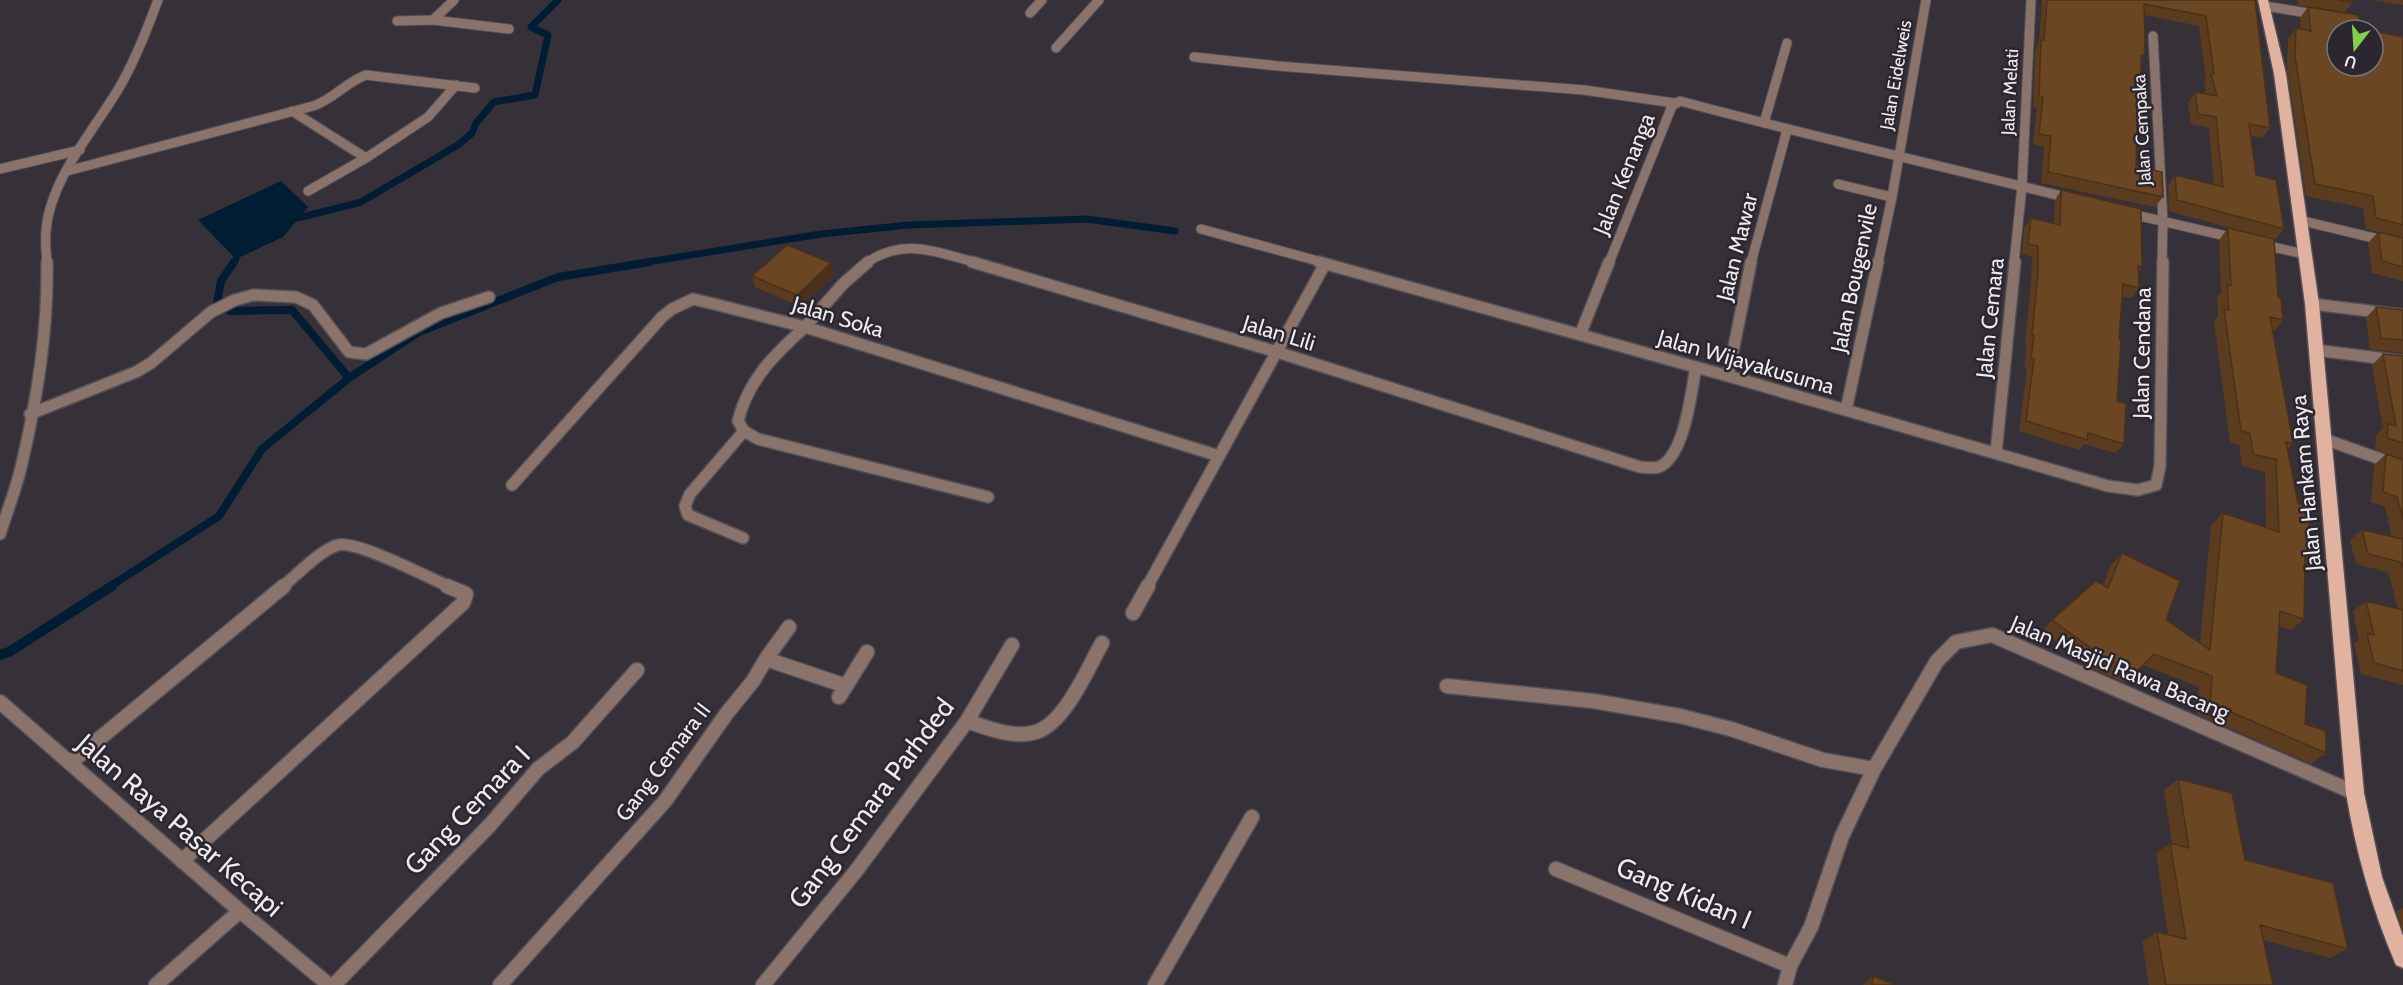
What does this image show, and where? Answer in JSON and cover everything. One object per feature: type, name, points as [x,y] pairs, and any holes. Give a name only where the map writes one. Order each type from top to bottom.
[{"type":"main road","name":"Jalan Hankam Raya","points":[[2264,3],[2280,74],[2312,304],[2343,683],[2355,793],[2362,838],[2379,899],[2403,958]]},
{"type":"street","points":[[0,534],[22,464],[40,360],[47,289],[46,231],[54,198],[67,171],[133,59],[158,0]]},
{"type":"street","points":[[433,20],[454,0]]},
{"type":"street","points":[[1030,13],[1042,0]]},
{"type":"street","points":[[1056,48],[1099,0]]},
{"type":"street","name":"Jalan Eidelweis","points":[[1899,155],[1926,0]]},
{"type":"street","name":"Jalan Melati","points":[[2022,186],[2031,0]]},
{"type":"street","points":[[2264,3],[2330,16]]},
{"type":"street","points":[[397,21],[433,20],[509,29]]},
{"type":"street","name":"Jalan Cempaka","points":[[2153,36],[2163,222]]},
{"type":"street","points":[[1764,123],[1787,43]]},
{"type":"street","points":[[1194,57],[1273,68],[1446,77],[1624,93],[1674,103]]},
{"type":"street","points":[[67,171],[328,100],[358,78],[366,75],[475,88]]},
{"type":"street","points":[[308,191],[366,158],[428,117],[456,85]]},
{"type":"street","name":"Jalan Kenanga","points":[[1580,335],[1674,103],[1680,101],[1691,102],[1787,130],[1899,155],[2087,203]]},
{"type":"street","points":[[291,111],[366,158]]},
{"type":"street","name":"Jalan Mawar","points":[[1728,376],[1749,270],[1787,130]]},
{"type":"street","points":[[0,169],[80,150]]},
{"type":"street","name":"Jalan Bougenvile","points":[[1846,410],[1899,155]]},
{"type":"street","points":[[1838,184],[1892,197]]},
{"type":"street","name":"Jalan Cemara","points":[[1996,453],[2022,186]]},
{"type":"street","points":[[2120,211],[2304,254]]},
{"type":"street","points":[[2299,220],[2403,245]]},
{"type":"street","name":"Jalan Cendana","points":[[2156,485],[2160,466],[2163,222]]},
{"type":"street","name":"Jalan Wijayakusuma","points":[[1202,229],[2132,492],[2144,492],[2156,485]]},
{"type":"street","name":"Jalan Lili","points":[[744,431],[738,421],[741,405],[767,361],[805,327],[848,280],[879,255],[887,251],[916,248],[935,251],[1276,352],[1640,466],[1657,468],[1669,461],[1680,438],[1696,367]]},
{"type":"street","points":[[1133,613],[1325,264]]},
{"type":"street","points":[[30,414],[136,372],[151,363],[211,312],[235,300],[253,295],[296,297],[313,304],[350,352],[366,354],[441,313],[489,297]]},
{"type":"street","name":"Jalan Soka","points":[[512,485],[672,309],[693,299],[805,327],[1219,456]]},
{"type":"street","points":[[2312,304],[2403,315]]},
{"type":"street","points":[[2315,350],[2403,361]]},
{"type":"street","points":[[743,538],[688,515],[685,506],[690,494],[744,431],[758,439],[988,497]]},
{"type":"street","points":[[2324,439],[2403,468]]},
{"type":"street","points":[[70,763],[328,549],[340,544],[365,549],[466,594],[463,603],[182,861]]},
{"type":"street","name":"Gang Cemara II","points":[[500,985],[665,801],[727,713],[753,681],[789,627]]},
{"type":"street","name":"Jalan Masjid Rawa Bacang","points":[[1785,985],[1790,966],[1811,927],[1842,836],[1874,769],[1937,661],[1956,642],[1992,635],[2355,793]]},
{"type":"street","points":[[967,721],[1020,733],[1036,732],[1048,727],[1060,713],[1102,643]]},
{"type":"street","name":"Gang Cemara Parhded","points":[[763,985],[856,871],[967,721],[1012,645]]},
{"type":"street","points":[[766,659],[843,691],[867,652]]},
{"type":"street","name":"Gang Cemara I","points":[[334,985],[490,825],[538,769],[573,742],[638,670]]},
{"type":"street","points":[[1447,686],[1593,701],[1680,716],[1731,729],[1823,760],[1874,769]]},
{"type":"street","name":"Jalan Raya Pasar Kecapi","points":[[0,702],[240,911],[329,985]]},
{"type":"street","points":[[1155,985],[1252,817]]},
{"type":"street","name":"Gang Kidan I","points":[[1556,869],[1790,966]]},
{"type":"street","points":[[156,985],[240,911]]},
{"type":"water","points":[[281,181],[308,207],[283,237],[236,259],[198,220]]},
{"type":"building","points":[[2047,0],[2255,0],[2270,128],[2249,124],[2256,175],[2276,180],[2284,229],[2177,200],[2175,175],[2223,187],[2216,117],[2198,114],[2195,92],[2217,96],[2211,74],[2214,74],[2206,16],[2144,4],[2145,42],[2144,56],[2141,55],[2141,105],[2138,104],[2136,166],[2162,172],[2163,197],[2048,172],[2051,136],[2039,134],[2043,97],[2039,97],[2041,40],[2044,40]]},
{"type":"building","points":[[2308,7],[2358,15],[2359,18],[2325,18],[2325,78],[2385,78],[2385,33],[2403,37],[2403,225],[2376,218],[2373,196],[2315,184],[2295,56],[2296,28],[2311,31]]},
{"type":"building","points":[[2061,190],[2141,209],[2142,267],[2138,266],[2139,288],[2123,284],[2119,339],[2121,340],[2117,401],[2126,404],[2124,444],[2088,433],[2087,440],[2026,421],[2034,359],[2031,358],[2034,335],[2032,335],[2038,273],[2038,246],[2028,244],[2031,218],[2060,225]]},
{"type":"building","points":[[2228,228],[2274,239],[2278,297],[2281,298],[2283,320],[2270,317],[2293,443],[2286,442],[2298,504],[2308,507],[2311,560],[2305,557],[2304,619],[2280,611],[2276,673],[2307,685],[2305,724],[2326,731],[2326,753],[2210,703],[2212,676],[2154,654],[2136,672],[2105,658],[2052,620],[2096,581],[2108,588],[2122,553],[2180,581],[2166,620],[2210,650],[2223,513],[2279,532],[2276,460],[2278,460],[2253,454],[2250,433],[2241,431],[2224,309],[2229,310],[2227,284],[2231,285]]},
{"type":"building","points":[[2378,232],[2403,238],[2403,267],[2382,261]]},
{"type":"building","points":[[787,245],[831,263],[797,295],[752,276]]},
{"type":"building","points":[[2376,307],[2403,310],[2403,340],[2381,338]]},
{"type":"building","points":[[2383,354],[2403,356],[2403,443],[2387,438],[2388,423],[2396,426]]},
{"type":"building","points":[[2386,454],[2403,460],[2403,519],[2397,497],[2383,492]]},
{"type":"building","points":[[2362,530],[2403,539],[2403,567],[2400,562],[2368,554]]},
{"type":"building","points":[[2366,601],[2403,610],[2403,671],[2374,663],[2367,634],[2374,635]]},
{"type":"building","points":[[2178,779],[2232,793],[2245,860],[2333,883],[2348,949],[2260,925],[2273,985],[2166,985],[2157,932],[2186,939],[2170,843],[2189,848]]},
{"type":"building","points":[[1873,976],[1895,985],[1872,985]]},
{"type":"waterway","points":[[298,218],[361,202],[458,145],[472,133],[476,123],[494,102],[535,95],[548,35],[531,27],[558,0]]},
{"type":"waterway","points":[[641,263],[821,234],[909,225],[1087,219],[1175,231]]},
{"type":"waterway","points":[[233,263],[236,259]]},
{"type":"waterway","points":[[234,262],[221,281],[217,303],[230,311],[292,310],[349,378]]},
{"type":"waterway","points":[[349,378],[419,332],[558,277],[650,262]]},
{"type":"waterway","points":[[109,587],[219,516],[262,449],[349,378]]},
{"type":"waterway","points":[[0,655],[9,652],[112,586]]}]
